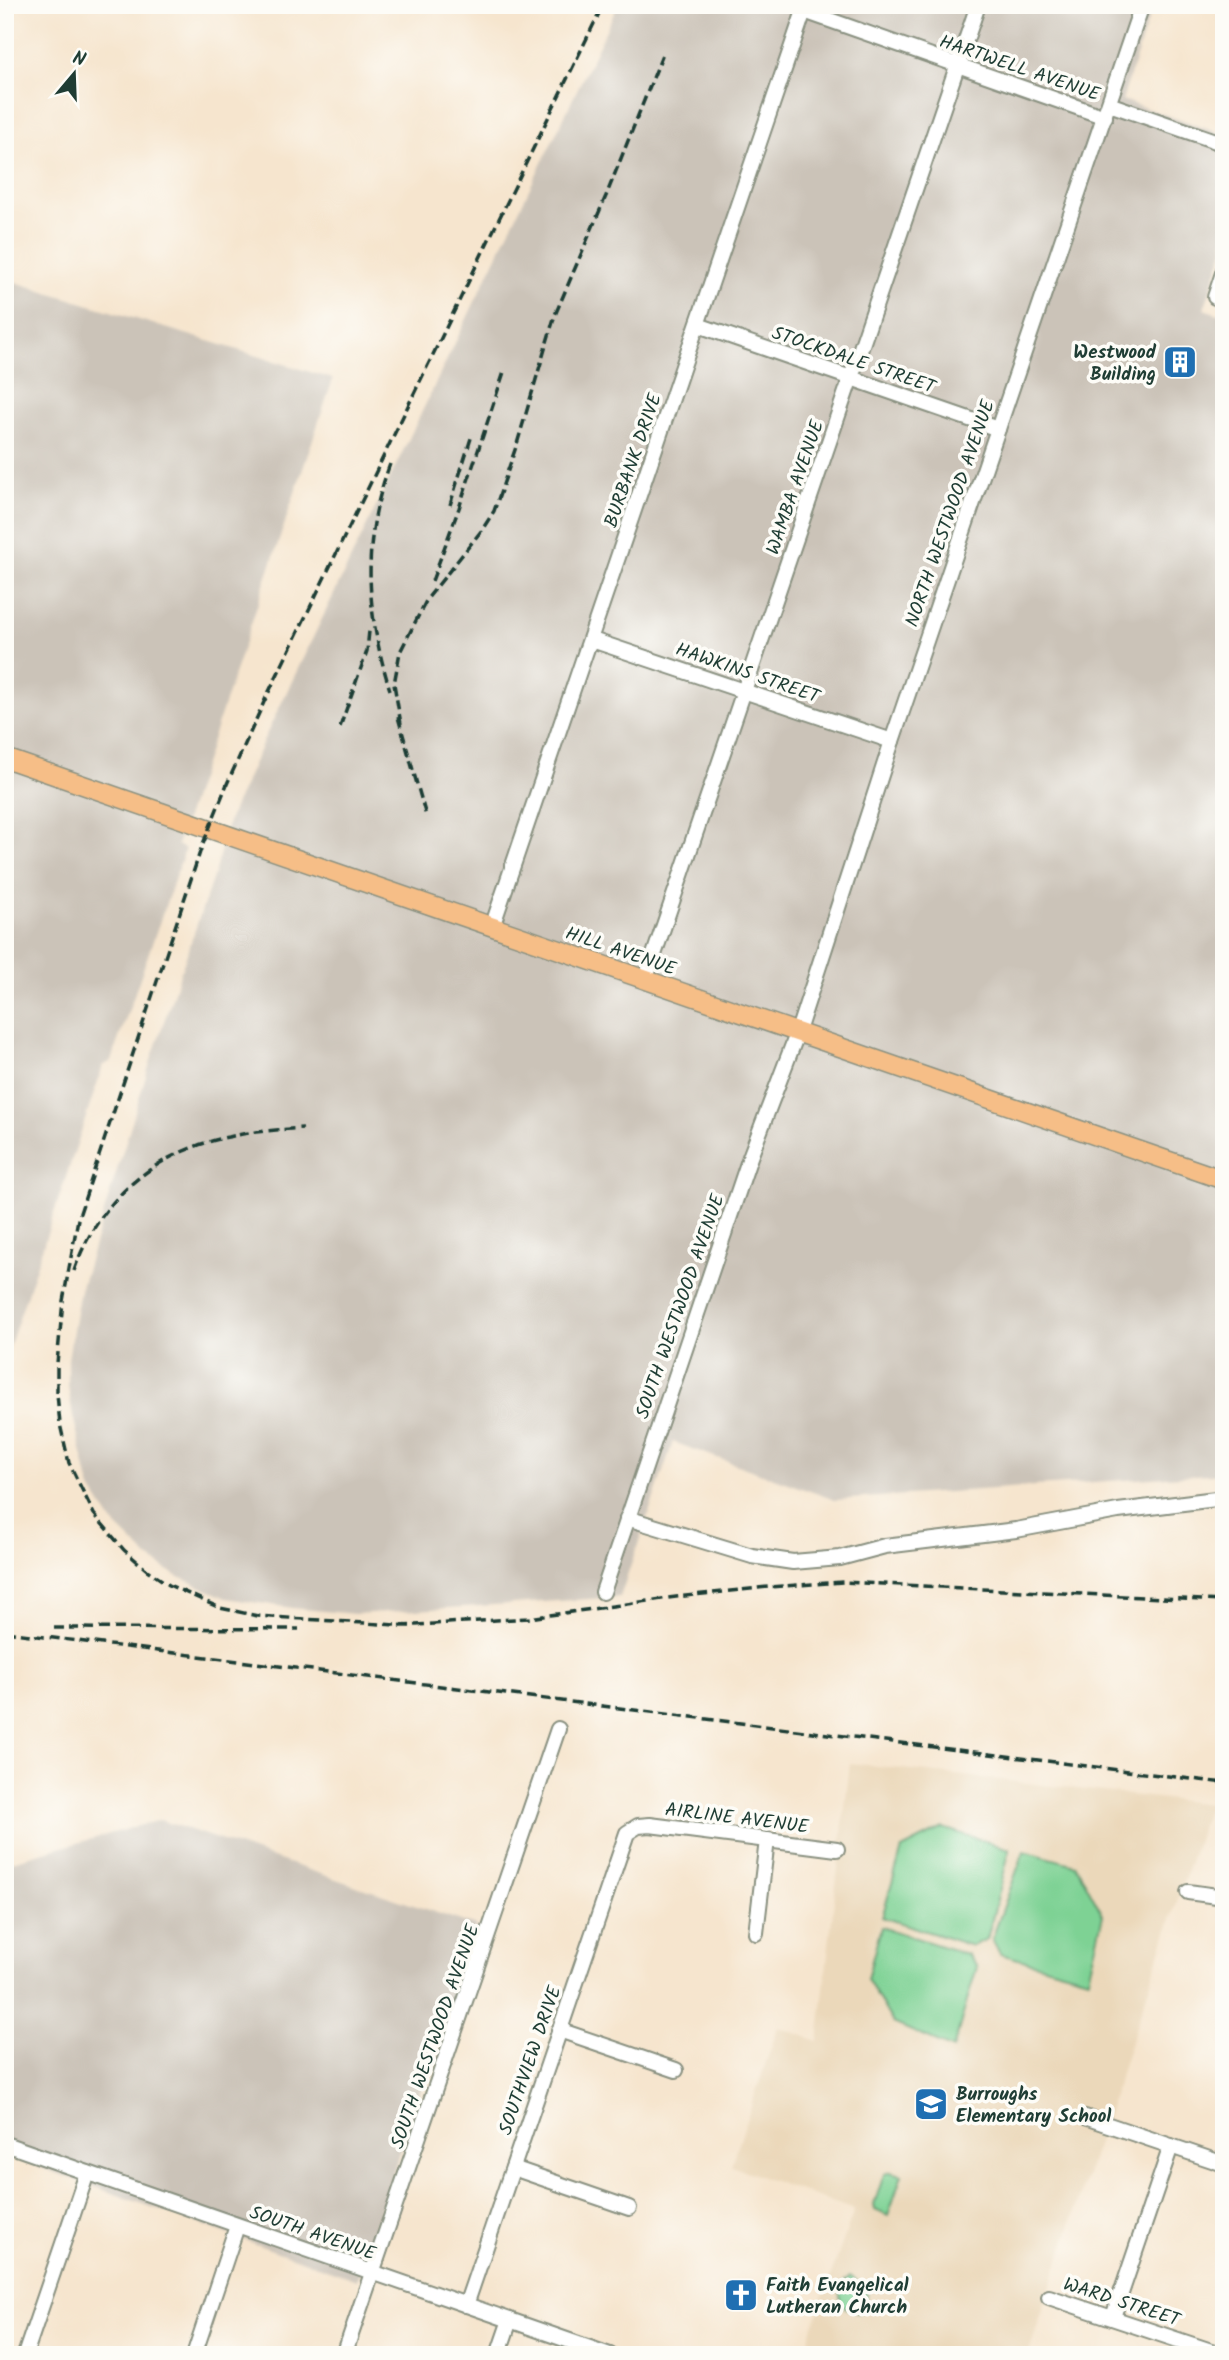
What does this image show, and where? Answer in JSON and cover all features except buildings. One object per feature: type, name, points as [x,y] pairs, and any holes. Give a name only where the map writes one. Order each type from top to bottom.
[{"type":"main road","name":"HILL AVENUE","points":[[5,758],[1224,1180]]},
{"type":"street","name":"WAMBA AVENUE","points":[[645,981],[978,5]]},
{"type":"street","name":"NORTH WESTWOOD AVENUE","points":[[797,1034],[892,741],[1142,5]]},
{"type":"street","name":"HARTWELL AVENUE","points":[[805,8],[958,65],[1224,144]]},
{"type":"street","name":"BURBANK DRIVE","points":[[492,927],[592,640],[805,8]]},
{"type":"street","points":[[1215,297],[1224,270]]},
{"type":"street","name":"STOCKDALE STREET","points":[[698,325],[998,429]]},
{"type":"street","name":"HAWKINS STREET","points":[[592,640],[892,741]]},
{"type":"street","name":"SOUTH WESTWOOD AVENUE","points":[[603,1592],[750,1157],[797,1034]]},
{"type":"street","points":[[628,1518],[752,1556],[793,1562],[840,1558],[885,1546],[1016,1530],[1118,1511],[1224,1498]]},
{"type":"street","name":"SOUTH WESTWOOD AVENUE","points":[[344,2355],[558,1729]]},
{"type":"street","name":"AIRLINE AVENUE","points":[[632,1829],[650,1825],[837,1849]]},
{"type":"street","name":"SOUTHVIEW DRIVE","points":[[466,2305],[620,1848],[632,1829]]},
{"type":"street","points":[[755,1933],[767,1840]]},
{"type":"street","points":[[1188,1892],[1224,1897]]},
{"type":"street","points":[[559,2030],[676,2070]]},
{"type":"street","points":[[1085,2117],[1224,2164]]},
{"type":"street","name":"SOUTH AVENUE","points":[[5,2144],[610,2355]]},
{"type":"street","points":[[1113,2317],[1171,2146]]},
{"type":"street","points":[[513,2168],[629,2208]]},
{"type":"street","points":[[24,2355],[87,2173]]},
{"type":"street","points":[[194,2355],[237,2226]]},
{"type":"street","name":"WARD STREET","points":[[1049,2297],[1223,2355]]},
{"type":"street","points":[[498,2355],[510,2320]]},
{"type":"shaded area","points":[[618,5],[1153,5],[1122,100],[1224,135],[1224,250],[1204,309],[1224,316],[1224,1473],[835,1500],[673,1442],[620,1597],[355,1614],[226,1598],[177,1576],[149,1558],[112,1522],[90,1487],[68,1386],[68,1359],[80,1290],[151,1060],[215,871],[229,819],[267,733]]},
{"type":"shaded area","points":[[5,279],[333,379],[177,845],[185,849],[111,1061],[103,1066],[5,1360]]},
{"type":"shaded area","name":"Burroughs Elementary School","points":[[850,1763],[1209,1804],[1028,2355],[803,2355],[854,2210],[731,2166],[778,2027],[818,2041]]},
{"type":"shaded area","points":[[160,1820],[476,1926],[357,2280],[8,2156],[5,2161],[5,1863]]},
{"type":"green space","points":[[943,1828],[1010,1849],[987,1939],[972,1946],[882,1917],[902,1849]]},
{"type":"green space","points":[[1024,1851],[1076,1865],[1103,1915],[1088,1978],[1000,1954],[992,1939]]},
{"type":"green space","points":[[881,1927],[967,1954],[977,1967],[953,2049],[893,2023],[867,1979]]},
{"type":"green space","points":[[891,2172],[902,2175],[888,2216],[875,2210],[874,2205],[884,2174]]},
{"type":"green space","points":[[850,2276],[867,2294],[863,2310],[857,2313],[840,2304],[840,2286]]},
{"type":"railway","points":[[410,1626],[258,1616],[220,1608],[169,1585],[124,1550],[94,1514],[69,1463],[60,1424],[57,1394],[63,1301],[78,1219],[201,849],[227,784],[264,702],[603,5]]},
{"type":"railway","points":[[401,724],[394,684],[400,652],[427,599],[494,511],[555,315],[663,53]]},
{"type":"railway","points":[[432,581],[505,369]]},
{"type":"railway","points":[[450,505],[472,435]]},
{"type":"railway","points":[[390,464],[374,521],[370,577],[376,633],[390,690]]},
{"type":"railway","points":[[340,727],[367,651],[369,631]]},
{"type":"railway","points":[[398,717],[426,816]]},
{"type":"railway","points":[[74,1271],[98,1222],[114,1201],[154,1167],[201,1144],[256,1132],[303,1128]]},
{"type":"railway","points":[[400,1626],[529,1618],[676,1597],[844,1582],[1224,1601]]},
{"type":"railway","points":[[54,1628],[299,1629]]},
{"type":"railway","points":[[5,1632],[1224,1783]]},
{"type":"place","name":"Westwood Building","points":[[1180,362]]},
{"type":"place","name":"Burroughs Elementary School","points":[[931,2104]]},
{"type":"place","name":"Faith Evangelical Lutheran Church","points":[[741,2295]]}]
